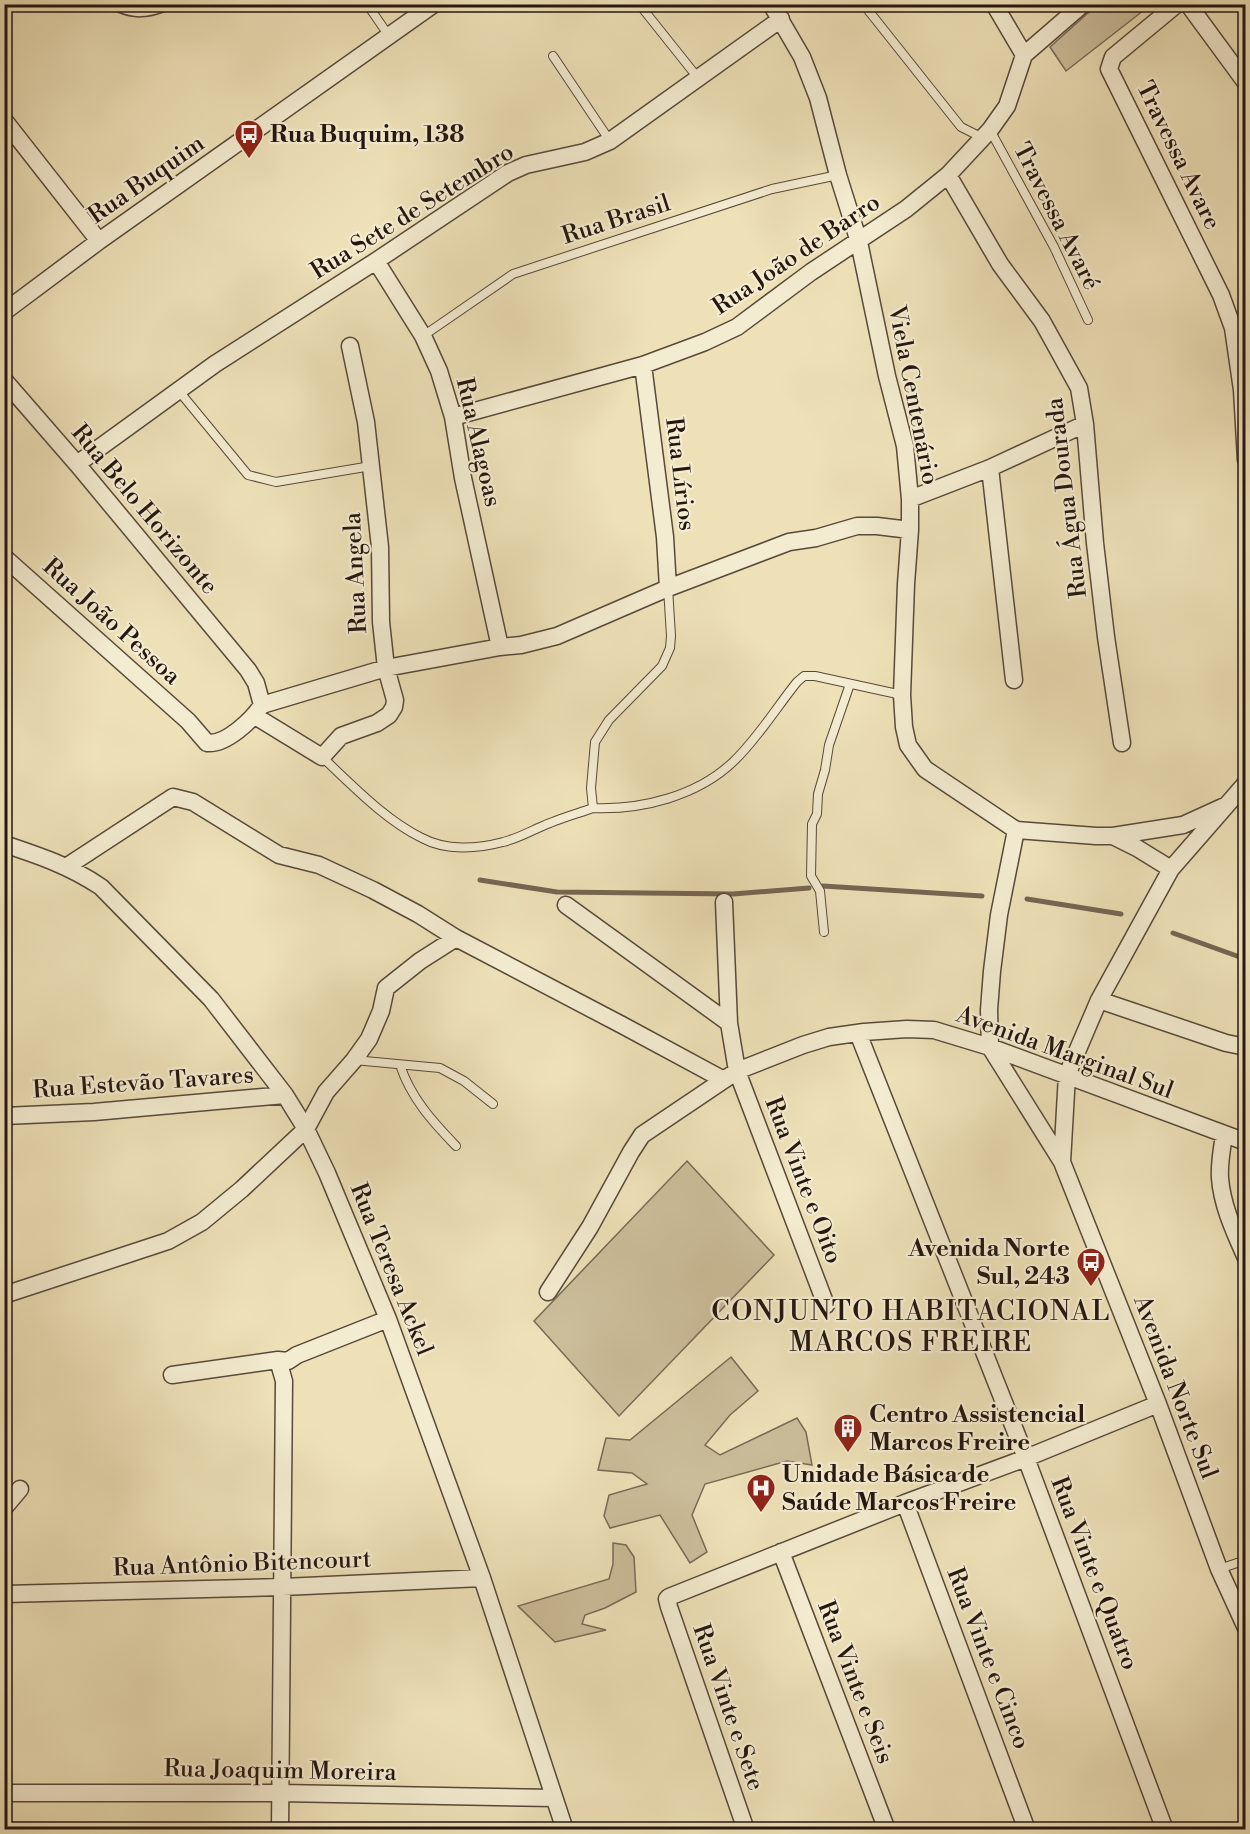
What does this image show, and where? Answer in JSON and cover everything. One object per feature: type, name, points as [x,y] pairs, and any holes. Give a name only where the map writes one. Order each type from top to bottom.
[{"type":"street","points":[[121,4],[132,9],[148,8],[160,4]]},
{"type":"street","name":"Rua Buquim","points":[[4,312],[99,241],[434,4]]},
{"type":"street","points":[[994,4],[1024,55],[1083,4]]},
{"type":"street","name":"Travessa Avare","points":[[1177,4],[1113,57],[1109,69],[1221,295],[1233,328],[1242,390],[1245,460]]},
{"type":"street","points":[[1188,4],[1245,83]]},
{"type":"street","name":"Rua Sete de Setembro","points":[[77,464],[215,364],[508,173],[525,165],[585,152],[610,141],[698,78],[776,12]]},
{"type":"street","name":"Viela Centenário","points":[[776,12],[802,57],[818,99],[859,242],[904,446],[910,499],[910,530],[902,695],[908,746],[926,769],[1016,830]]},
{"type":"street","name":"Rua João de Barro","points":[[453,417],[643,365],[705,342],[737,327],[811,272],[906,209],[948,175],[987,134],[1007,106],[1024,55]]},
{"type":"street","points":[[4,120],[99,241]]},
{"type":"street","name":"Rua Água Dourada","points":[[948,175],[1000,264],[1042,321],[1079,388],[1085,423],[1106,637],[1122,743]]},
{"type":"street","name":"Rua Alagoas","points":[[376,261],[423,336],[439,371],[453,417],[463,478],[500,647]]},
{"type":"street","name":"Rua Angela","points":[[322,757],[341,736],[377,723],[392,712],[395,700],[386,668],[381,622],[380,547],[366,422],[350,346]]},
{"type":"street","name":"Rua Lírios","points":[[643,365],[665,537],[668,588]]},
{"type":"street","name":"Rua Belo Horizonte","points":[[4,380],[248,670],[256,683],[258,710]]},
{"type":"street","points":[[910,499],[990,468],[1085,423]]},
{"type":"street","points":[[990,468],[1014,681]]},
{"type":"street","points":[[258,710],[386,668],[521,645],[557,636],[668,588],[799,540],[816,538],[857,526],[910,530]]},
{"type":"street","name":"Rua João Pessoa","points":[[4,557],[189,721],[207,743],[212,744],[245,726],[258,710]]},
{"type":"street","points":[[258,710],[322,757]]},
{"type":"street","name":"Avenida Norte Sul","points":[[1062,1162],[1067,1075],[1099,1000],[1171,869],[1245,783]]},
{"type":"street","points":[[66,867],[173,797],[193,802],[279,855],[319,865],[373,890],[456,938],[622,1025],[731,1076]]},
{"type":"street","points":[[990,1047],[989,1010],[992,971],[999,915],[1016,830],[1113,836],[1183,825],[1227,805]]},
{"type":"street","points":[[1113,836],[1171,869]]},
{"type":"street","name":"Rua Teresa Ackel","points":[[4,844],[51,859],[101,887],[211,999],[285,1095],[306,1128],[388,1319],[482,1578],[565,1830]]},
{"type":"street","name":"Rua Vinte e Oito","points":[[724,902],[731,1076],[826,1305]]},
{"type":"street","points":[[566,905],[729,1023]]},
{"type":"street","points":[[4,1295],[168,1241],[202,1222],[242,1189],[306,1128],[326,1092],[369,1039],[381,1011],[386,988],[420,961],[456,938]]},
{"type":"street","points":[[1099,1000],[1226,1043],[1245,1047]]},
{"type":"street","name":"Avenida Marginal Sul","points":[[548,1292],[590,1227],[642,1135],[731,1076],[803,1045],[829,1038],[907,1029],[934,1030],[990,1047],[1245,1142]]},
{"type":"street","name":"Rua Vinte e Quatro","points":[[858,1033],[1026,1458],[1165,1830]]},
{"type":"street","name":"Avenida Norte Sul","points":[[990,1047],[1062,1162],[1158,1404],[1219,1569],[1245,1628]]},
{"type":"street","name":"Rua Estevão Tavares","points":[[4,1116],[94,1112],[285,1095]]},
{"type":"street","points":[[1224,1135],[1220,1176],[1223,1194],[1245,1258]]},
{"type":"street","points":[[172,1375],[279,1360],[288,1361],[297,1355],[388,1319]]},
{"type":"street","points":[[279,1360],[284,1381],[280,1830]]},
{"type":"street","points":[[781,1552],[1026,1458],[1158,1404]]},
{"type":"street","points":[[4,1508],[20,1489]]},
{"type":"street","name":"Rua Vinte e Cinco","points":[[905,1503],[1028,1830]]},
{"type":"street","name":"Rua Vinte e Sete","points":[[746,1830],[667,1599],[671,1595],[781,1552]]},
{"type":"street","name":"Rua Vinte e Seis","points":[[781,1552],[887,1830]]},
{"type":"street","name":"Rua Antônio Bitencourt","points":[[4,1594],[283,1587],[482,1578]]},
{"type":"street","name":"Rua Joaquim Moreira","points":[[4,1793],[281,1793],[554,1798]]},
{"type":"lane","points":[[367,4],[389,36]]},
{"type":"lane","points":[[639,4],[698,78]]},
{"type":"lane","points":[[868,10],[961,127],[987,134]]},
{"type":"lane","points":[[553,56],[610,141]]},
{"type":"lane","name":"Travessa Avaré","points":[[987,134],[1054,247],[1088,320]]},
{"type":"lane","name":"Rua Brasil","points":[[423,336],[513,274],[772,189],[838,175]]},
{"type":"lane","points":[[178,390],[248,475],[276,482],[371,466]]},
{"type":"lane","points":[[593,808],[591,788],[595,742],[609,720],[662,666],[670,648],[672,636],[668,588]]},
{"type":"lane","points":[[322,757],[396,822],[423,839],[448,846],[477,848],[521,836],[548,823],[593,808],[613,809],[639,806],[677,795],[711,779],[733,762],[755,738],[804,676],[815,676],[902,695]]},
{"type":"lane","points":[[824,932],[820,891],[811,876],[812,824],[817,814],[818,794],[829,746],[850,684]]},
{"type":"lane","points":[[354,1060],[440,1068],[451,1072],[493,1104]]},
{"type":"lane","points":[[400,1065],[407,1085],[434,1122],[456,1146]]},
{"type":"lane","points":[[1219,1569],[1245,1560]]},
{"type":"shaded area","points":[[1098,4],[1148,5],[1148,7],[1066,71],[1050,47]]},
{"type":"shaded area","points":[[687,1161],[774,1255],[619,1416],[534,1321]]},
{"type":"shaded area","points":[[731,1357],[758,1391],[730,1415],[705,1445],[720,1455],[797,1418],[806,1432],[812,1465],[787,1461],[705,1484],[692,1515],[707,1552],[690,1563],[660,1515],[610,1528],[604,1516],[609,1495],[647,1484],[632,1473],[598,1470],[606,1438],[630,1440]]},
{"type":"shaded area","points":[[613,1543],[626,1545],[634,1557],[636,1592],[605,1608],[585,1615],[582,1624],[606,1630],[555,1642],[518,1606],[609,1579],[613,1564]]},
{"type":"waterway","points":[[480,880],[557,892],[733,894],[809,888]]},
{"type":"waterway","points":[[823,886],[982,896]]},
{"type":"waterway","points":[[1027,899],[1121,914]]},
{"type":"waterway","points":[[1173,933],[1237,956],[1246,957]]},
{"type":"place","name":"Rua Buquim, 138","points":[[249,160]]},
{"type":"place","name":"Avenida Norte Sul, 243","points":[[1091,1288]]},
{"type":"place","name":"Centro Assistencial Marcos Freire","points":[[848,1454]]},
{"type":"place","name":"Unidade Básica de Saúde Marcos Freire","points":[[761,1514]]},
{"type":"district","name":"CONJUNTO HABITACIONAL MARCOS FREIRE","points":[[911,1326]]}]
